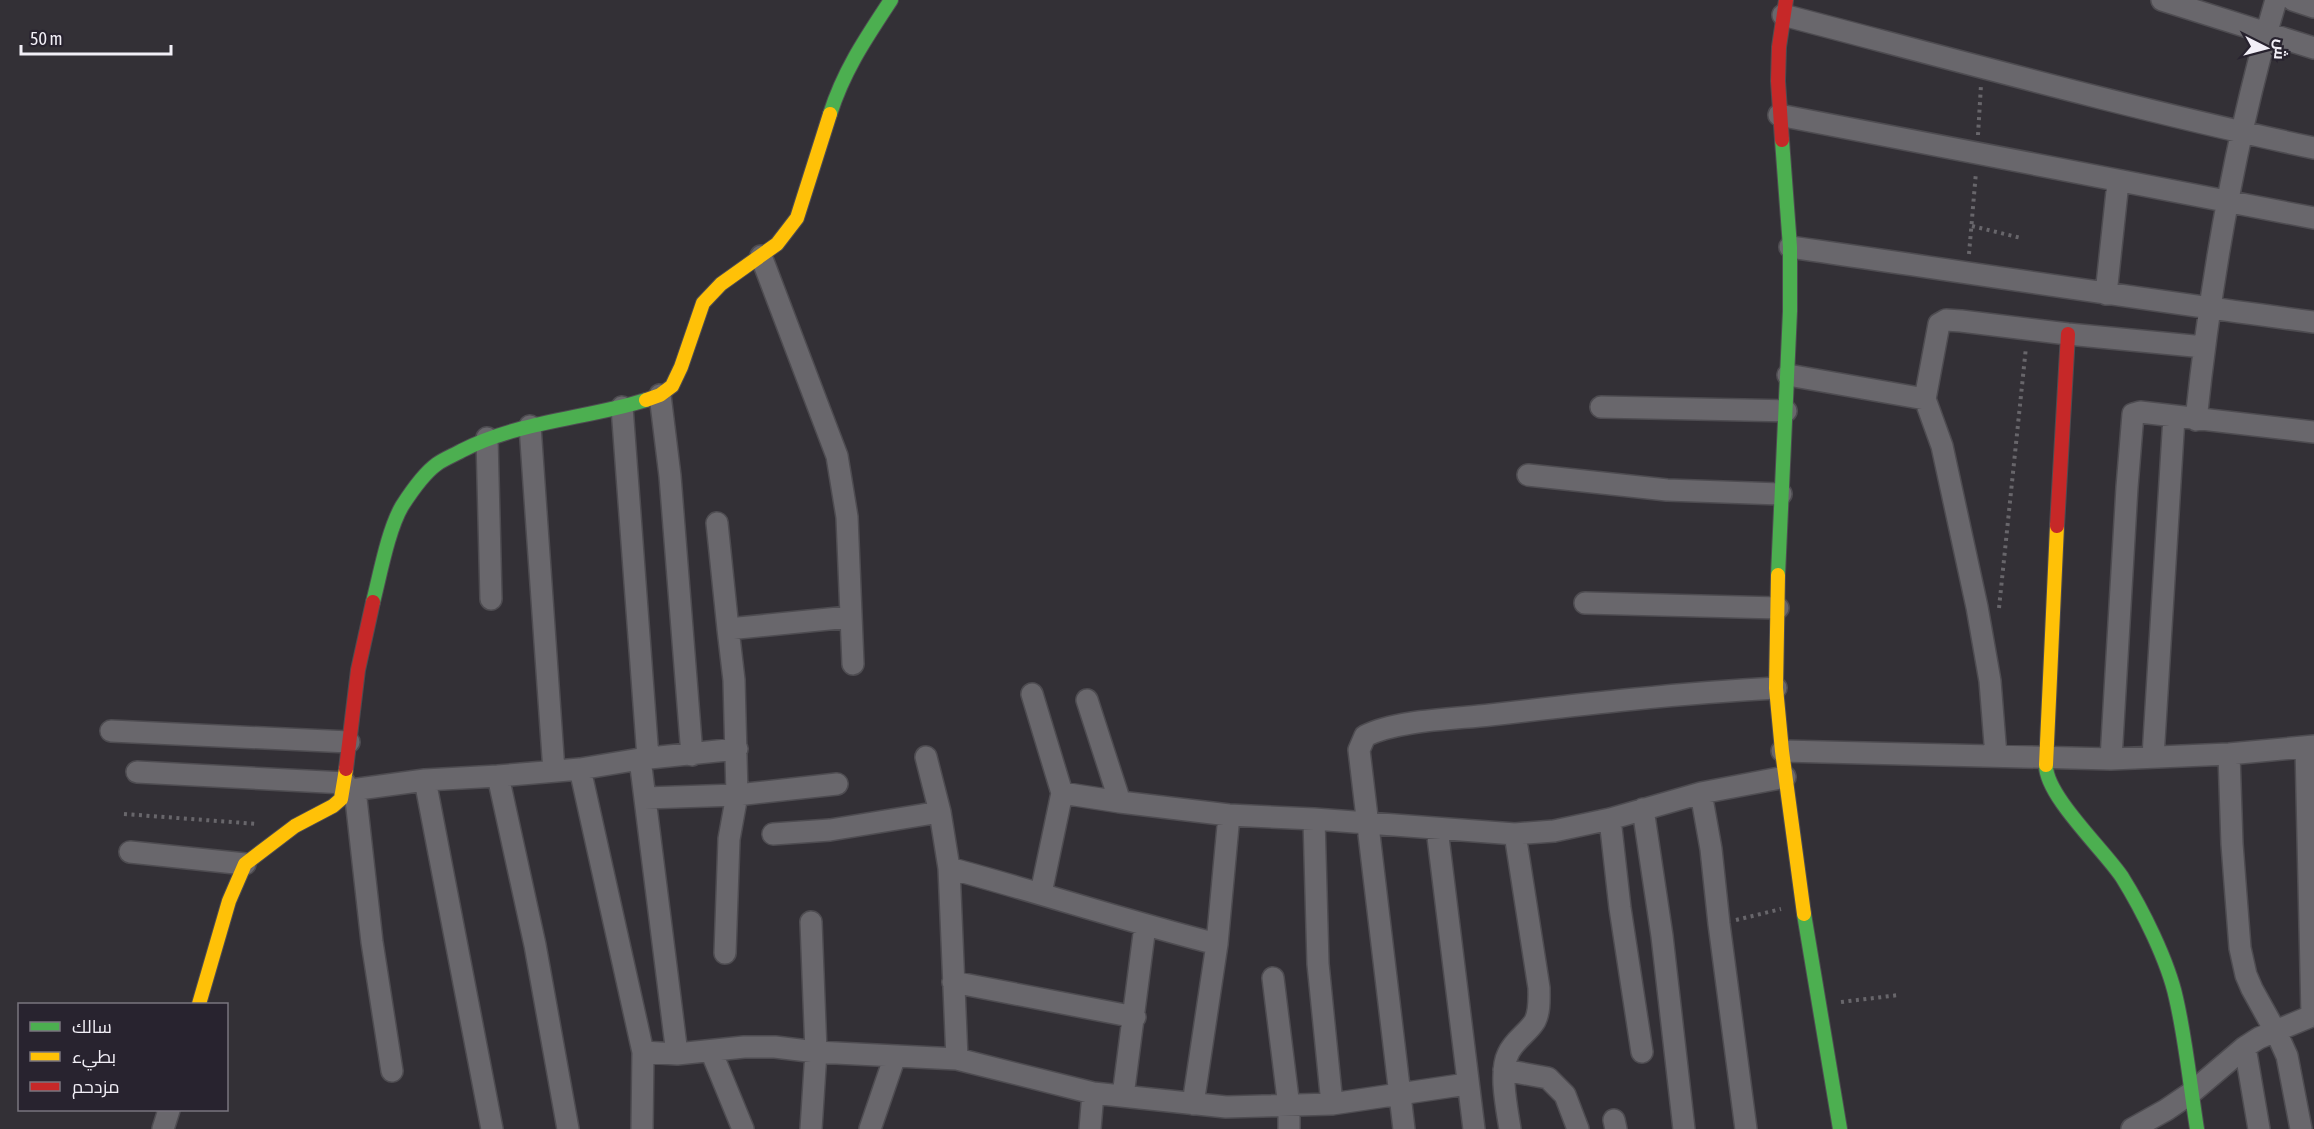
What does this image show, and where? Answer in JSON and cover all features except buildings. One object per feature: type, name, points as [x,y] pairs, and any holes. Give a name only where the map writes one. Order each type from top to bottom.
[{"type":"street","points":[[392,1071],[348,788],[350,742],[358,670],[383,560],[401,508],[416,486],[437,464],[487,438],[530,426],[622,407],[660,395],[672,386],[703,303],[721,284],[761,256],[788,232],[797,218],[840,84],[856,53],[891,0]]},
{"type":"street","points":[[2162,0],[2314,48]]},
{"type":"street","points":[[2196,420],[2204,347],[2227,203],[2266,33],[2276,0]]},
{"type":"street","points":[[2293,0],[2314,7]]},
{"type":"street","points":[[1840,1129],[1802,904],[1776,688],[1778,550],[1788,375],[1790,247],[1779,116],[1779,47],[1784,8],[1982,66],[2242,133],[2314,148]]},
{"type":"street","points":[[1779,116],[2314,218]]},
{"type":"street","points":[[2106,294],[2118,182]]},
{"type":"street","points":[[1790,247],[2210,309],[2314,322]]},
{"type":"street","points":[[761,256],[837,456],[847,517],[849,617],[853,664]]},
{"type":"street","points":[[1996,756],[1990,681],[1965,547],[1942,446],[1925,399],[1936,333],[1942,321],[1961,321],[2204,347]]},
{"type":"street","points":[[2068,334],[2052,604],[2046,774],[2053,789],[2121,876],[2142,912],[2164,962],[2176,996],[2197,1129]]},
{"type":"street","points":[[1788,375],[1925,399]]},
{"type":"street","points":[[660,395],[673,511],[692,754]]},
{"type":"street","points":[[622,407],[645,798],[677,1054]]},
{"type":"street","points":[[1601,407],[1786,411]]},
{"type":"street","points":[[2111,759],[2133,414],[2140,412],[2314,432]]},
{"type":"street","points":[[2153,757],[2174,417]]},
{"type":"street","points":[[530,426],[554,771]]},
{"type":"street","points":[[487,438],[491,599]]},
{"type":"street","points":[[1528,475],[1667,490],[1781,494]]},
{"type":"street","points":[[717,524],[734,680],[737,749],[737,795],[729,838],[725,953]]},
{"type":"street","points":[[1585,603],[1778,608]]},
{"type":"street","points":[[728,629],[849,617]]},
{"type":"street","points":[[1404,1129],[1359,750],[1365,736],[1380,729],[1686,693],[1776,688]]},
{"type":"street","points":[[1032,694],[1062,793],[1041,893]]},
{"type":"street","points":[[1087,700],[1120,802]]},
{"type":"street","points":[[111,731],[350,742]]},
{"type":"street","points":[[1782,751],[2111,759],[2229,754],[2310,747],[2313,1015],[2275,1029],[2245,1047],[2190,1093],[2132,1129]]},
{"type":"street","points":[[137,772],[348,788],[580,769],[644,758],[737,749]]},
{"type":"street","points":[[2229,754],[2232,853],[2240,948],[2246,975],[2275,1029],[2291,1070],[2301,1129]]},
{"type":"street","points":[[926,758],[940,812],[949,868],[957,1059]]},
{"type":"street","points":[[580,769],[643,1052],[642,1129]]},
{"type":"street","points":[[498,776],[535,945],[568,1129]]},
{"type":"street","points":[[1062,793],[1229,815],[1515,834],[1554,831],[1610,819],[1701,793],[1785,777]]},
{"type":"street","points":[[425,780],[492,1129]]},
{"type":"street","points":[[645,798],[737,795],[837,784]]},
{"type":"street","points":[[200,1003],[229,901],[245,864],[295,826],[333,806],[348,788]]},
{"type":"street","points":[[1701,793],[1711,849],[1746,1129]]},
{"type":"street","points":[[1643,808],[1662,936],[1684,1129]]},
{"type":"street","points":[[773,834],[830,830],[940,812]]},
{"type":"street","points":[[1193,1104],[1216,944],[1229,815]]},
{"type":"street","points":[[1314,819],[1318,964],[1332,1104]]},
{"type":"street","points":[[1610,819],[1620,908],[1642,1053]]},
{"type":"street","points":[[1437,829],[1474,1129]]},
{"type":"street","points":[[1509,1129],[1504,1070],[1507,1056],[1514,1043],[1534,1021],[1539,1010],[1539,988],[1515,834]]},
{"type":"street","points":[[130,852],[245,864]]},
{"type":"street","points":[[949,868],[1041,893],[1145,926],[1216,944]]},
{"type":"street","points":[[811,922],[816,1052],[811,1129]]},
{"type":"street","points":[[1123,1096],[1145,926]]},
{"type":"street","points":[[1273,978],[1289,1107],[1289,1129]]},
{"type":"street","points":[[953,982],[1135,1017]]},
{"type":"street","points":[[643,1052],[677,1054],[744,1047],[775,1047],[816,1052],[957,1059],[1093,1093],[1226,1107],[1332,1104],[1467,1084]]},
{"type":"street","points":[[2245,1047],[2259,1129]]},
{"type":"street","points":[[711,1051],[743,1129]]},
{"type":"street","points":[[870,1129],[896,1056]]},
{"type":"street","points":[[1504,1070],[1548,1078],[1565,1095],[1578,1129]]},
{"type":"street","points":[[1090,1129],[1093,1093]]},
{"type":"street","points":[[164,1129],[169,1111]]},
{"type":"path","points":[[1982,66],[1972,226],[2021,238]]},
{"type":"path","points":[[1983,642],[1994,621],[2002,596],[2028,329]]},
{"type":"path","points":[[124,814],[261,824]]},
{"type":"path","points":[[1719,924],[1802,904]]},
{"type":"path","points":[[1820,1005],[1899,995]]},
{"type":"traffic: fast","points":[[830,114],[849,69],[891,0]]},
{"type":"traffic: fast","points":[[1778,575],[1790,311],[1790,247],[1782,140]]},
{"type":"traffic: fast","points":[[373,602],[397,516],[418,484],[437,464],[483,441],[506,433],[646,400]]},
{"type":"traffic: fast","points":[[2046,765],[2048,777],[2065,807],[2122,877],[2161,952],[2172,983],[2179,1014],[2197,1129]]},
{"type":"traffic: fast","points":[[1804,914],[1840,1129]]},
{"type":"traffic: slow","points":[[646,400],[660,395],[672,386],[703,303],[721,284],[777,244],[797,218],[830,114]]},
{"type":"traffic: slow","points":[[2046,765],[2057,526]]},
{"type":"traffic: slow","points":[[1778,575],[1776,688],[1804,914]]},
{"type":"traffic: slow","points":[[199,1003],[229,901],[245,864],[295,826],[333,806],[341,799],[346,769]]},
{"type":"traffic: jam","points":[[1782,140],[1778,81],[1779,47],[1786,0]]},
{"type":"traffic: jam","points":[[2057,526],[2068,334]]},
{"type":"traffic: jam","points":[[346,769],[358,670],[373,602]]}]
